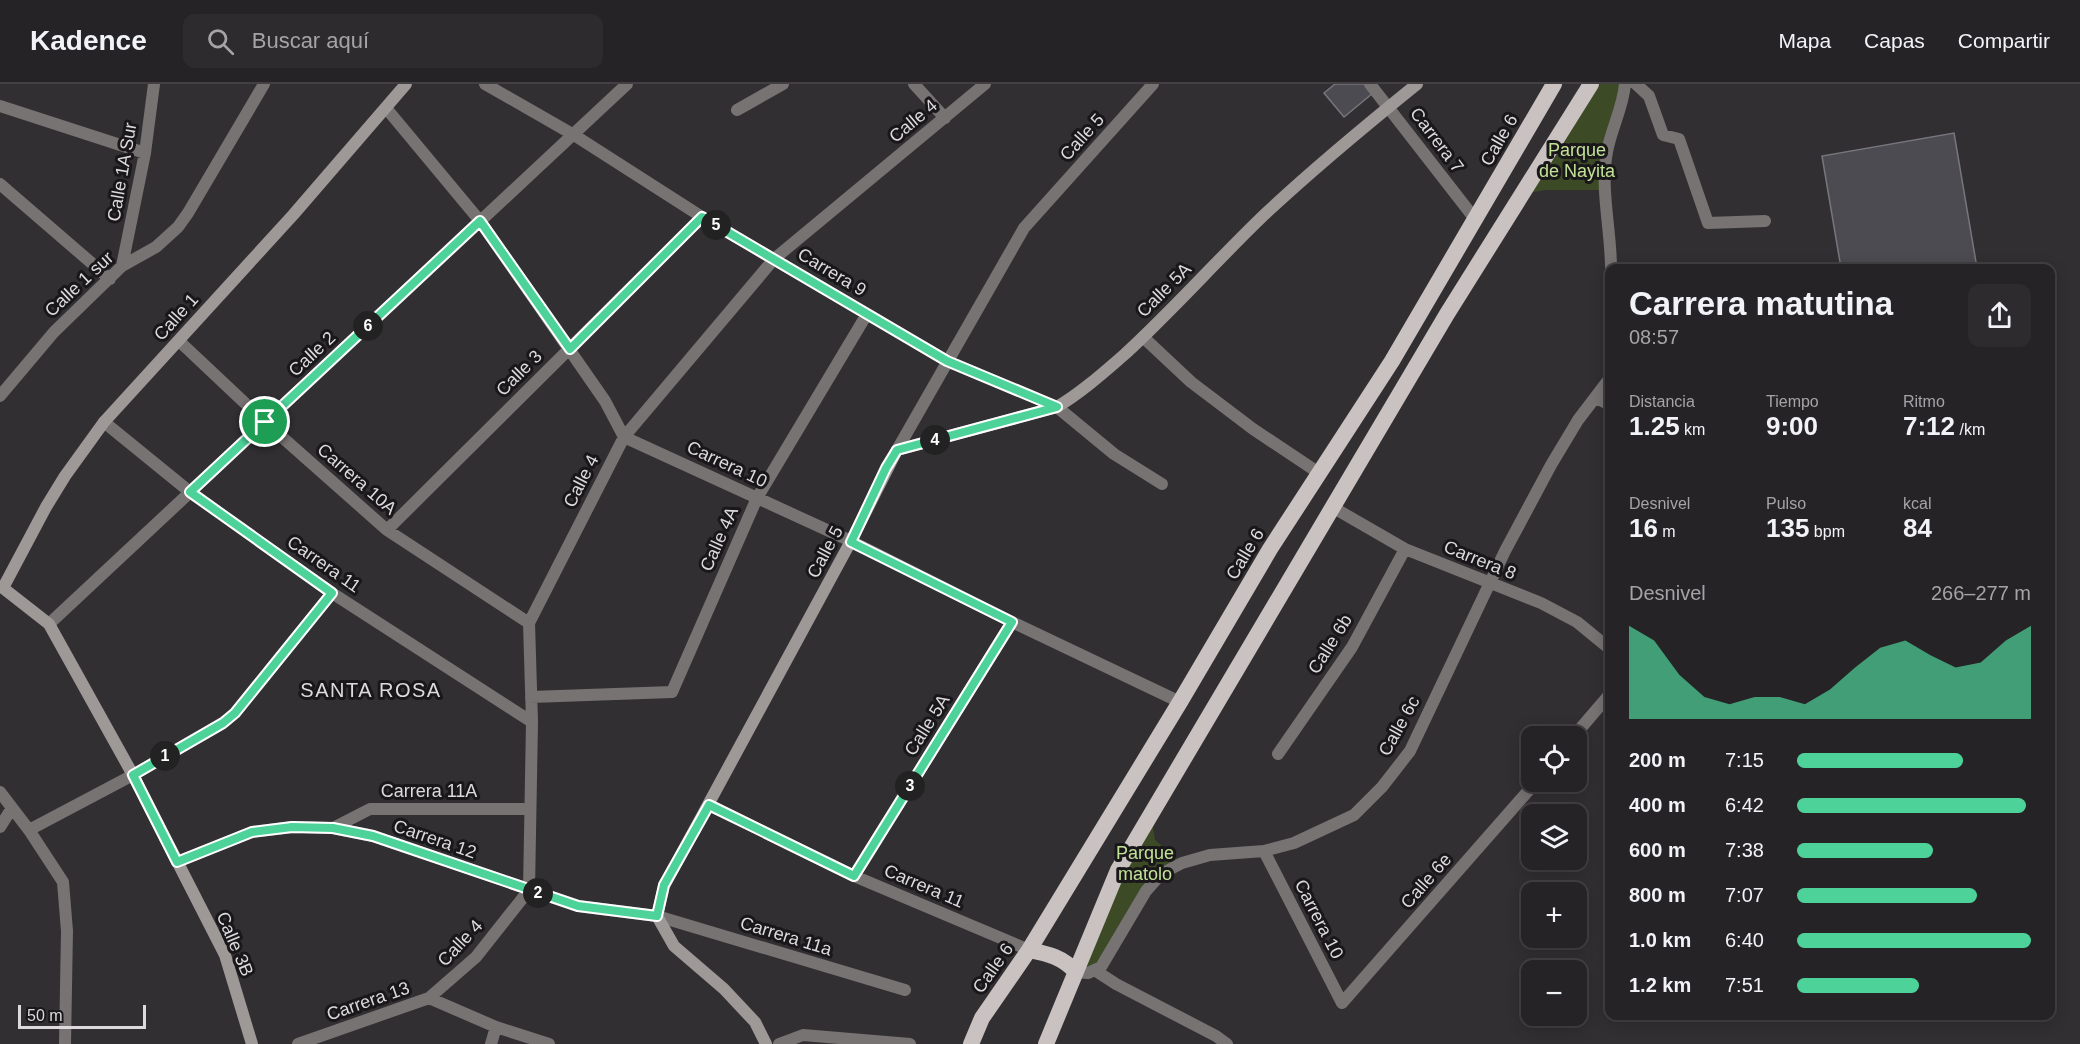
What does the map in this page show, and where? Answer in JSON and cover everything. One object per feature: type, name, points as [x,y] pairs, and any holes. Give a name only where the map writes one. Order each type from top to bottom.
[{"type":"highway","name":"Calle 6","points":[[971,1044],[982,1018],[1029,950],[1270,549],[1392,361],[1554,84]]},
{"type":"highway","points":[[1046,1044],[1118,870],[1447,314],[1591,84]]},
{"type":"highway","points":[[1029,950],[1055,956],[1066,962],[1076,972]]},
{"type":"main road","name":"Calle 1","points":[[1,589],[65,476],[105,422],[293,215],[406,84]]},
{"type":"main road","name":"Calle 5A","points":[[897,450],[1057,407],[1094,381],[1143,337],[1264,215],[1334,152],[1417,84]]},
{"type":"main road","name":"Calle 5","points":[[657,916],[664,885],[851,542],[897,450]]},
{"type":"main road","points":[[1,589],[49,624],[133,775],[177,862]]},
{"type":"main road","name":"Calle 3B","points":[[177,862],[225,955],[252,1044]]},
{"type":"main road","points":[[657,916],[674,946],[724,989],[755,1022],[766,1044]]},
{"type":"street","name":"Calle 1A Sur","points":[[122,266],[145,153],[154,84]]},
{"type":"street","name":"Calle 1 sur","points":[[0,396],[54,332],[122,266],[156,247],[178,227],[264,84]]},
{"type":"street","name":"Carrera 9","points":[[485,84],[500,88],[702,217],[947,361],[1057,407],[1114,454],[1162,484]]},
{"type":"street","name":"Calle 2","points":[[49,624],[627,84]]},
{"type":"street","points":[[737,110],[783,84]]},
{"type":"street","points":[[914,84],[945,118]]},
{"type":"street","name":"Calle 4","points":[[429,998],[476,957],[529,890],[532,722],[529,623],[624,437],[774,259],[985,84]]},
{"type":"street","name":"Calle 5","points":[[897,450],[1024,228],[1153,84]]},
{"type":"street","name":"Carrera 7","points":[[1370,84],[1475,219]]},
{"type":"street","points":[[1611,264],[1605,168],[1607,150],[1625,84]]},
{"type":"street","points":[[1636,84],[1649,96],[1663,135],[1679,139],[1708,223],[1765,221]]},
{"type":"street","points":[[0,106],[145,153]]},
{"type":"street","points":[[386,108],[480,221],[605,401],[624,437]]},
{"type":"street","points":[[0,184],[110,279]]},
{"type":"street","name":"Calle 3","points":[[387,530],[702,217]]},
{"type":"street","name":"Calle 4A","points":[[531,697],[672,692],[757,498],[867,314]]},
{"type":"street","points":[[1143,337],[1191,382],[1253,429],[1319,472]]},
{"type":"street","name":"Carrera 10A","points":[[179,341],[265,422],[387,530],[529,623]]},
{"type":"street","name":"Calle 6c","points":[[1096,971],[1101,967],[1146,891],[1161,874],[1182,863],[1210,855],[1264,851],[1294,843],[1354,815],[1382,787],[1410,751],[1490,584],[1551,465],[1578,420],[1605,385]]},
{"type":"street","points":[[1596,398],[1605,402]]},
{"type":"street","name":"Carrera 11","points":[[105,422],[190,492],[332,593],[532,722]]},
{"type":"street","name":"Carrera 10","points":[[624,437],[851,542],[1180,702]]},
{"type":"street","name":"Carrera 8","points":[[1334,508],[1405,549],[1541,603],[1576,622],[1605,645]]},
{"type":"street","name":"Calle 6b","points":[[1278,754],[1352,648],[1405,549]]},
{"type":"street","points":[[29,830],[133,775],[223,723],[235,713],[332,593]]},
{"type":"street","name":"Calle 5A","points":[[854,876],[1012,622]]},
{"type":"street","points":[[1583,726],[1605,700]]},
{"type":"street","points":[[0,792],[29,830],[63,882],[67,931],[65,1044]]},
{"type":"street","name":"Calle 6e","points":[[1342,1003],[1527,792]]},
{"type":"street","name":"Carrera 11","points":[[709,805],[854,876],[1029,950]]},
{"type":"street","points":[[0,827],[12,808]]},
{"type":"street","name":"Carrera 11A","points":[[333,828],[370,809],[530,808]]},
{"type":"street","name":"Carrera 12","points":[[177,862],[252,832],[292,827],[333,828],[373,836],[578,906],[657,916]]},
{"type":"street","name":"Carrera 10","points":[[1264,851],[1342,1003]]},
{"type":"street","name":"Carrera 11a","points":[[657,916],[905,990]]},
{"type":"street","points":[[1076,972],[1096,971],[1227,1044]]},
{"type":"street","name":"Carrera 13","points":[[298,1044],[429,998],[496,1027],[549,1044]]},
{"type":"street","points":[[491,1044],[496,1027]]},
{"type":"street","points":[[779,1044],[803,1035],[910,1044]]},
{"type":"green space","name":"Parque de Nayita","points":[[1591,84],[1625,84],[1606,190],[1545,190],[1523,194]]},
{"type":"green space","name":"Parque matolo","points":[[1161,796],[1153,828],[1155,840],[1182,863],[1161,874],[1106,959],[1076,972]]},
{"type":"building","points":[[1335,84],[1365,84],[1373,93],[1344,117],[1324,93]]},
{"type":"building","points":[[1954,133],[1976,264],[1840,264],[1822,156]]},
{"type":"district","name":"SANTA ROSA","points":[[371,690]]},
{"type":"route","points":[[702,217],[947,361],[1057,407],[897,450],[851,542],[1012,622],[854,876],[709,805],[664,885],[657,916],[578,906],[373,836],[333,828],[292,827],[252,832],[177,862],[133,775],[223,723],[235,713],[332,593],[190,492],[265,422],[480,221],[570,349],[702,217]]}]
